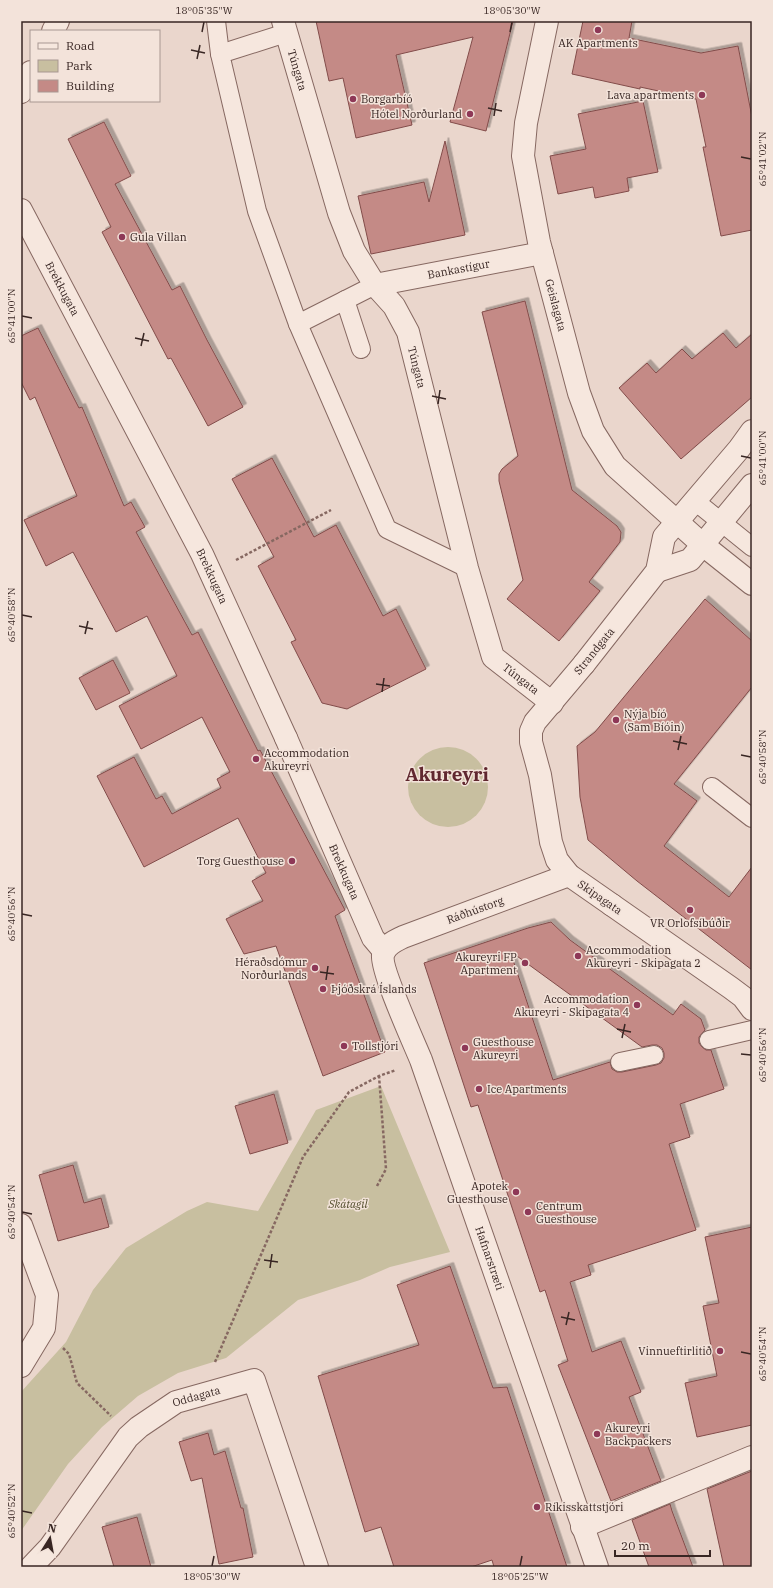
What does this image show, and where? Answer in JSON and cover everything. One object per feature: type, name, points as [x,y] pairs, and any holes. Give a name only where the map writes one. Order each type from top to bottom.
[{"type":"street","points":[[54,30],[58,21]]},
{"type":"street","name":"Geislagata","points":[[547,21],[526,123],[524,156],[542,253],[579,394],[593,430],[615,466],[703,544],[752,584]]},
{"type":"street","name":"Túngata","points":[[285,27],[339,213],[354,251],[375,284],[394,306],[408,332],[467,568],[493,657],[552,703]]},
{"type":"street","points":[[21,92],[30,74]]},
{"type":"street","name":"Brekkugata","points":[[21,210],[202,554],[286,738],[373,938],[384,951]]},
{"type":"street","name":"Bankastígur","points":[[375,284],[542,253]]},
{"type":"street","name":"Strandgata","points":[[531,731],[535,722],[584,664],[658,571],[664,537],[739,449],[752,431]]},
{"type":"street","points":[[658,571],[690,560],[751,489]]},
{"type":"street","name":"Skipagata","points":[[531,731],[531,742],[544,797],[551,842],[557,860],[569,875],[731,988],[742,997],[752,1009]]},
{"type":"street","name":"Ráðhústorg","points":[[384,951],[391,944],[403,937],[569,875]]},
{"type":"street","name":"Hafnarstræti","points":[[384,951],[383,960],[385,969],[421,1060],[597,1567]]},
{"type":"street","points":[[21,1225],[46,1294],[44,1328],[21,1366]]},
{"type":"street","name":"Oddagata","points":[[31,1567],[50,1547],[128,1437],[176,1402],[254,1380],[315,1560]]},
{"type":"street","points":[[582,1527],[752,1457]]},
{"type":"lane","points":[[216,21],[220,54],[257,211],[298,324],[387,529],[467,568]]},
{"type":"lane","points":[[220,54],[285,27]]},
{"type":"lane","points":[[298,324],[375,284]]},
{"type":"lane","points":[[345,300],[361,349]]},
{"type":"lane","points":[[695,501],[752,547]]},
{"type":"lane","points":[[712,787],[752,818]]},
{"type":"lane","points":[[709,1040],[752,1030]]},
{"type":"lane","points":[[620,1062],[654,1055]]},
{"type":"path","points":[[264,546],[331,510]]},
{"type":"path","points":[[201,1394],[303,1157],[349,1092],[379,1076],[421,1060]]},
{"type":"path","points":[[377,1186],[386,1168],[379,1076]]},
{"type":"path","points":[[69,1354],[77,1383],[110,1414]]},
{"type":"green space","points":[[440,747],[456,747],[477,758],[488,779],[488,795],[477,816],[456,827],[440,827],[426,821],[419,816],[414,809],[408,795],[408,779],[414,765],[419,758],[426,753]]},
{"type":"green space","name":"Skátagil","points":[[381,1086],[450,1252],[390,1267],[360,1280],[298,1300],[226,1358],[178,1373],[138,1396],[102,1427],[68,1464],[21,1531],[21,1392],[66,1342],[93,1290],[126,1248],[187,1211],[207,1202],[258,1211],[316,1110]]},
{"type":"building","points":[[316,21],[513,21],[486,131],[450,122],[473,37],[396,55],[412,125],[356,138],[343,78],[329,81]]},
{"type":"building","points":[[583,21],[632,21],[629,38],[701,53],[738,46],[752,117],[752,230],[721,236],[703,147],[706,147],[696,99],[640,87],[640,89],[572,74]]},
{"type":"building","points":[[643,101],[658,172],[627,178],[629,191],[595,198],[593,187],[558,194],[550,156],[586,149],[578,114]]},
{"type":"building","points":[[104,122],[131,176],[115,184],[172,290],[180,286],[243,407],[208,426],[171,358],[168,359],[102,232],[111,227],[68,139]]},
{"type":"building","points":[[445,141],[465,235],[371,254],[358,196],[424,182],[429,202]]},
{"type":"building","points":[[525,301],[572,490],[617,526],[621,532],[620,542],[589,582],[600,591],[559,641],[507,599],[523,580],[499,481],[499,474],[502,469],[518,456],[482,312]]},
{"type":"building","points":[[38,328],[79,408],[82,407],[124,506],[131,502],[145,527],[136,532],[192,635],[198,632],[258,751],[260,750],[345,910],[335,916],[385,1052],[323,1076],[276,946],[244,954],[226,919],[263,901],[252,881],[266,873],[238,818],[144,867],[97,776],[134,757],[156,799],[162,796],[172,814],[221,788],[217,779],[230,772],[202,717],[141,749],[119,706],[177,676],[147,616],[116,632],[73,552],[46,566],[24,520],[77,496],[35,397],[30,400],[21,382],[21,336]]},
{"type":"building","points":[[723,333],[736,348],[752,334],[752,397],[681,459],[619,388],[647,363],[656,373],[682,349],[692,359]]},
{"type":"building","points":[[272,458],[314,537],[336,525],[383,616],[396,609],[426,669],[347,709],[322,703],[291,642],[296,640],[258,566],[274,557],[232,479]]},
{"type":"building","points":[[705,599],[752,641],[752,687],[674,784],[697,801],[664,846],[729,897],[752,867],[752,970],[637,881],[588,840],[580,797],[577,746],[595,732]]},
{"type":"building","points":[[113,660],[130,693],[96,710],[79,678]]},
{"type":"building","points":[[551,922],[570,940],[673,1015],[681,1004],[701,1019],[705,1030],[699,1037],[699,1043],[706,1050],[711,1050],[724,1089],[680,1104],[690,1137],[669,1144],[696,1230],[588,1265],[591,1275],[570,1282],[592,1352],[621,1341],[641,1392],[629,1397],[661,1481],[611,1501],[558,1365],[568,1361],[545,1290],[540,1292],[478,1105],[471,1107],[424,963],[528,928]],"holes":[[[510,951],[642,1047],[657,1045],[662,1048],[664,1058],[661,1063],[617,1072],[612,1069],[610,1062],[553,1080]]]},
{"type":"building","points":[[274,1094],[288,1143],[250,1154],[235,1106]]},
{"type":"building","points":[[73,1165],[84,1203],[101,1198],[109,1227],[58,1241],[39,1175]]},
{"type":"building","points":[[752,1227],[752,1425],[697,1437],[685,1383],[717,1376],[703,1306],[719,1303],[705,1237]]},
{"type":"building","points":[[450,1266],[493,1388],[507,1387],[567,1567],[494,1567],[492,1560],[471,1567],[394,1567],[381,1527],[365,1532],[318,1376],[419,1345],[397,1285]]},
{"type":"building","points":[[208,1433],[214,1455],[225,1451],[241,1508],[243,1508],[253,1557],[219,1564],[202,1478],[191,1481],[179,1442]]},
{"type":"building","points":[[752,1471],[752,1567],[724,1567],[707,1489]]},
{"type":"building","points":[[670,1504],[693,1567],[649,1567],[632,1520]]},
{"type":"building","points":[[137,1517],[151,1567],[114,1567],[102,1527]]},
{"type":"place","name":"AK Apartments","points":[[598,30]]},
{"type":"place","name":"Lava apartments","points":[[702,95]]},
{"type":"place","name":"Borgarbíó","points":[[353,99]]},
{"type":"place","name":"Hótel Norðurland","points":[[470,114]]},
{"type":"place","name":"Gula Villan","points":[[122,237]]},
{"type":"place","name":"Nýja bíó (Sam Bíóin)","points":[[616,720]]},
{"type":"place","name":"Accommodation Akureyri","points":[[256,759]]},
{"type":"place","name":"Torg Guesthouse","points":[[292,861]]},
{"type":"place","name":"VR Orlofsíbúðir","points":[[690,910]]},
{"type":"place","name":"Accommodation Akureyri - Skipagata 2","points":[[578,956]]},
{"type":"place","name":"Akureyri FP Apartment","points":[[525,963]]},
{"type":"place","name":"Héraðsdómur Norðurlands","points":[[315,968]]},
{"type":"place","name":"Þjóðskrá Íslands","points":[[323,989]]},
{"type":"place","name":"Accommodation Akureyri - Skipagata 4","points":[[637,1005]]},
{"type":"place","name":"Tollstjóri","points":[[344,1046]]},
{"type":"place","name":"Guesthouse Akureyri","points":[[465,1048]]},
{"type":"place","name":"Ice Apartments","points":[[479,1089]]},
{"type":"place","name":"Apotek Guesthouse","points":[[516,1192]]},
{"type":"place","name":"Centrum Guesthouse","points":[[528,1212]]},
{"type":"place","name":"Vinnueftirlitið","points":[[720,1351]]},
{"type":"place","name":"Akureyri Backpackers","points":[[597,1434]]},
{"type":"place","name":"Ríkisskattstjóri","points":[[537,1507]]},
{"type":"district","name":"Akureyri","points":[[447,774]]}]
